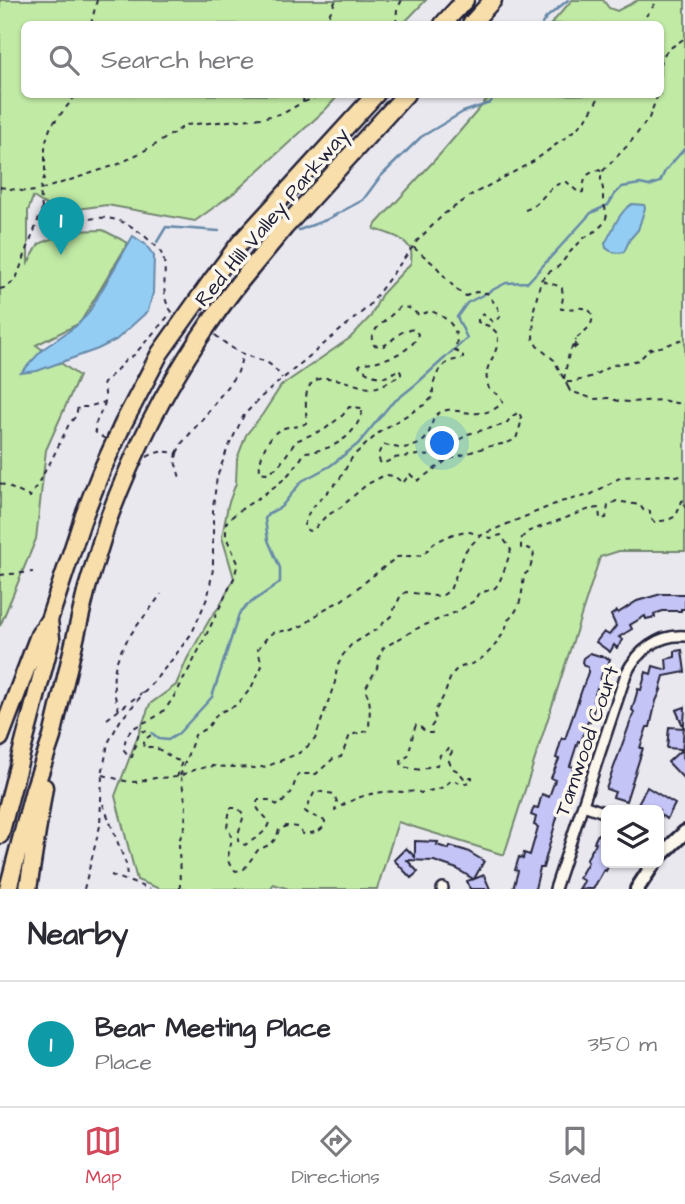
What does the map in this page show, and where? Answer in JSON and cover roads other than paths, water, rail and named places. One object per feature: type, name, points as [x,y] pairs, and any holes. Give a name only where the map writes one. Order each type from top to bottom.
[{"type":"highway","points":[[446,21],[465,0]]},
{"type":"highway","points":[[474,21],[493,0]]},
{"type":"highway","name":"Red Hill Valley Parkway","points":[[0,835],[51,638],[49,620],[96,482],[123,424],[160,353],[239,244],[372,98]]},
{"type":"highway","name":"Red Hill Valley Parkway","points":[[8,889],[34,790],[52,737],[87,588],[108,520],[153,415],[200,337],[237,284],[402,98]]},
{"type":"highway","points":[[0,738],[39,635],[49,620]]},
{"type":"highway","points":[[27,889],[52,737]]},
{"type":"street","name":"Tamwood Court","points":[[555,889],[629,666],[643,651],[662,639],[675,635],[685,636]]},
{"type":"street","points":[[583,805],[601,811]]},
{"type":"street","points":[[664,849],[685,832]]},
{"type":"street","points":[[637,889],[651,868]]},
{"type":"water","points":[[632,204],[644,205],[645,208],[638,230],[624,252],[612,252],[606,248],[605,243],[619,217]]},
{"type":"water","points":[[133,236],[145,244],[154,256],[153,293],[148,311],[116,340],[98,349],[37,371],[21,373],[43,349],[76,326],[88,314]]},
{"type":"waterway","points":[[544,21],[568,0]]},
{"type":"waterway","points":[[299,230],[326,220],[363,200],[380,177],[421,137],[463,112],[490,103],[493,98]]},
{"type":"waterway","points":[[152,733],[159,739],[168,740],[178,734],[212,697],[239,614],[280,582],[280,568],[268,540],[265,519],[268,514],[281,507],[302,481],[330,466],[358,444],[390,405],[467,338],[457,317],[467,303],[506,283],[528,282],[591,213],[608,205],[622,187],[640,184],[649,186],[660,182],[665,171],[685,148]]},
{"type":"waterway","points":[[157,242],[166,227],[219,231]]},
{"type":"place","name":"Bear Meeting Place","points":[[61,255]]}]
